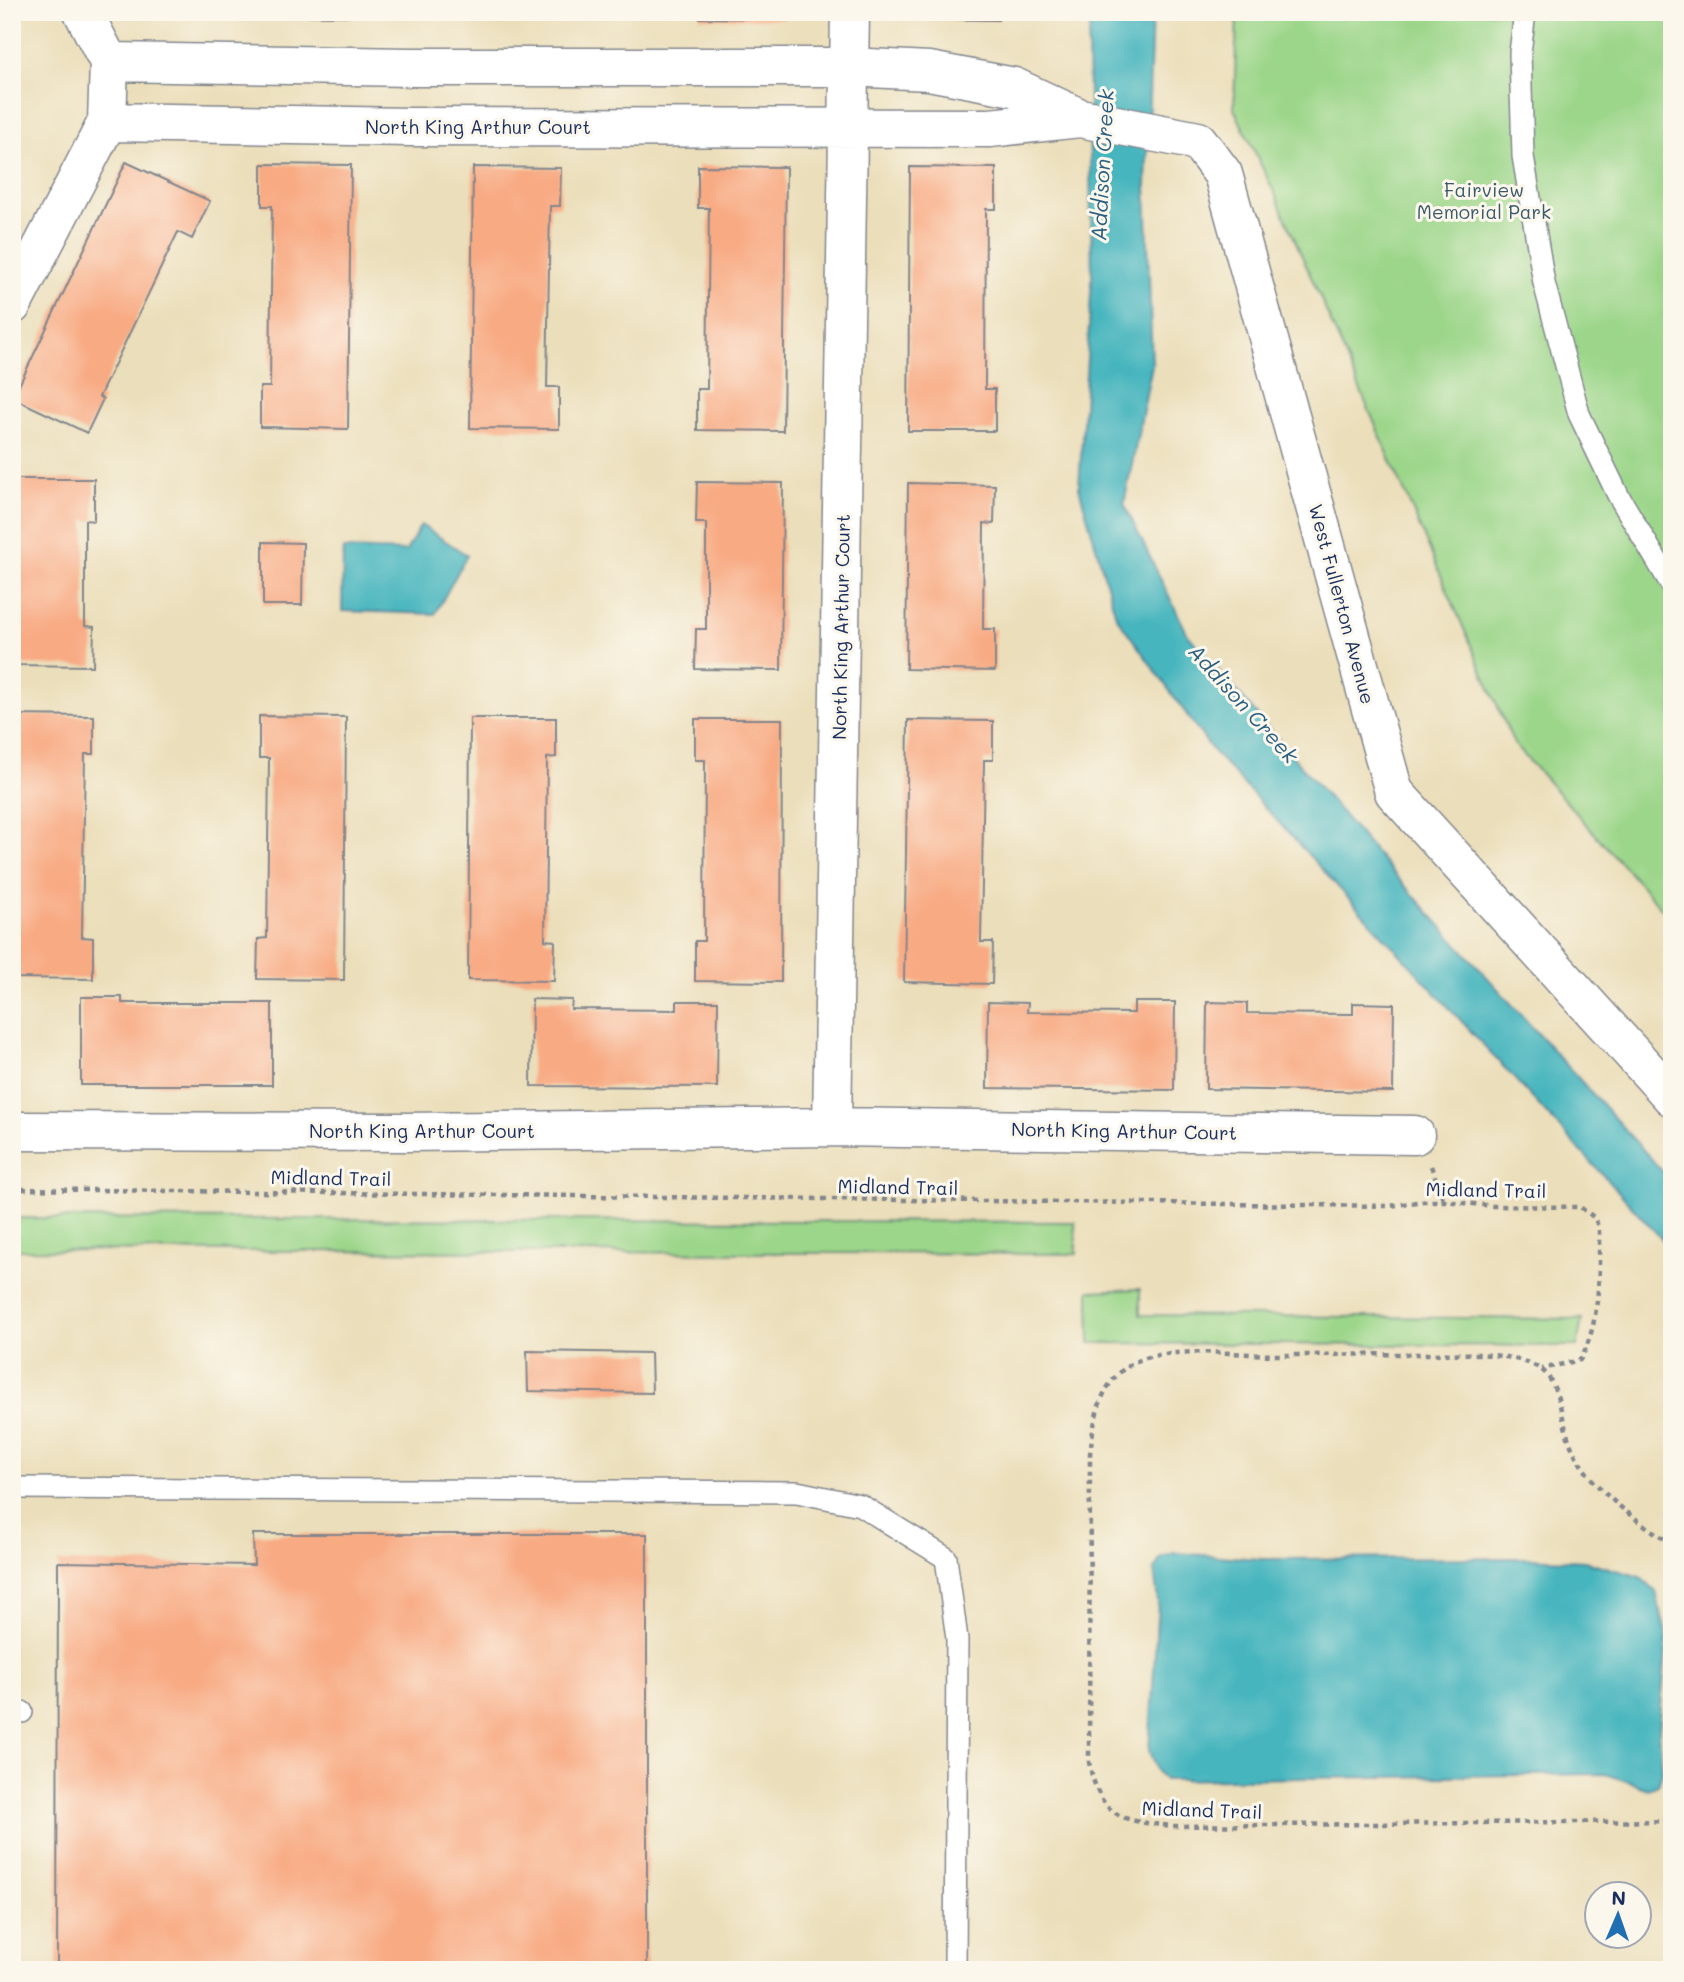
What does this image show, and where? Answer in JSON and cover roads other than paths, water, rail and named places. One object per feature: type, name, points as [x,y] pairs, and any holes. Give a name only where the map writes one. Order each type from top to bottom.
[{"type":"street","points":[[12,306],[107,122],[109,62],[83,12]]},
{"type":"street","name":"North King Arthur Court","points":[[832,1127],[850,12]]},
{"type":"street","points":[[109,62],[411,67],[849,67]]},
{"type":"street","name":"West Fullerton Avenue","points":[[849,67],[929,71],[1014,87],[1080,118],[1198,141],[1223,174],[1394,792],[1672,1097]]},
{"type":"street","name":"West Fullerton Avenue","points":[[849,128],[990,128],[1080,118]]},
{"type":"street","name":"North King Arthur Court","points":[[107,122],[410,128],[849,128]]},
{"type":"street","name":"North King Arthur Court","points":[[12,1131],[404,1132],[832,1127],[1416,1135]]},
{"type":"lane","points":[[1525,12],[1520,53],[1523,156],[1544,283],[1578,414],[1618,495],[1672,586]]},
{"type":"lane","points":[[12,1488],[797,1492],[860,1505],[946,1558],[957,1639],[955,1970]]},
{"type":"water","name":"Addison Creek","points":[[1092,12],[1152,12],[1146,185],[1152,365],[1124,504],[1188,635],[1395,875],[1672,1182],[1672,1250],[1213,751],[1116,616],[1079,488],[1092,277],[1088,43]]},
{"type":"water","points":[[421,525],[467,555],[435,614],[342,611],[343,549],[406,551]]},
{"type":"water","points":[[1174,1553],[1260,1559],[1529,1558],[1585,1561],[1640,1577],[1656,1592],[1667,1638],[1659,1730],[1662,1772],[1658,1785],[1649,1789],[1606,1774],[1164,1780],[1149,1751],[1158,1602],[1154,1570],[1161,1558]]},
{"type":"park label","name":"Fairview Memorial Park","points":[[1484,201]]}]
